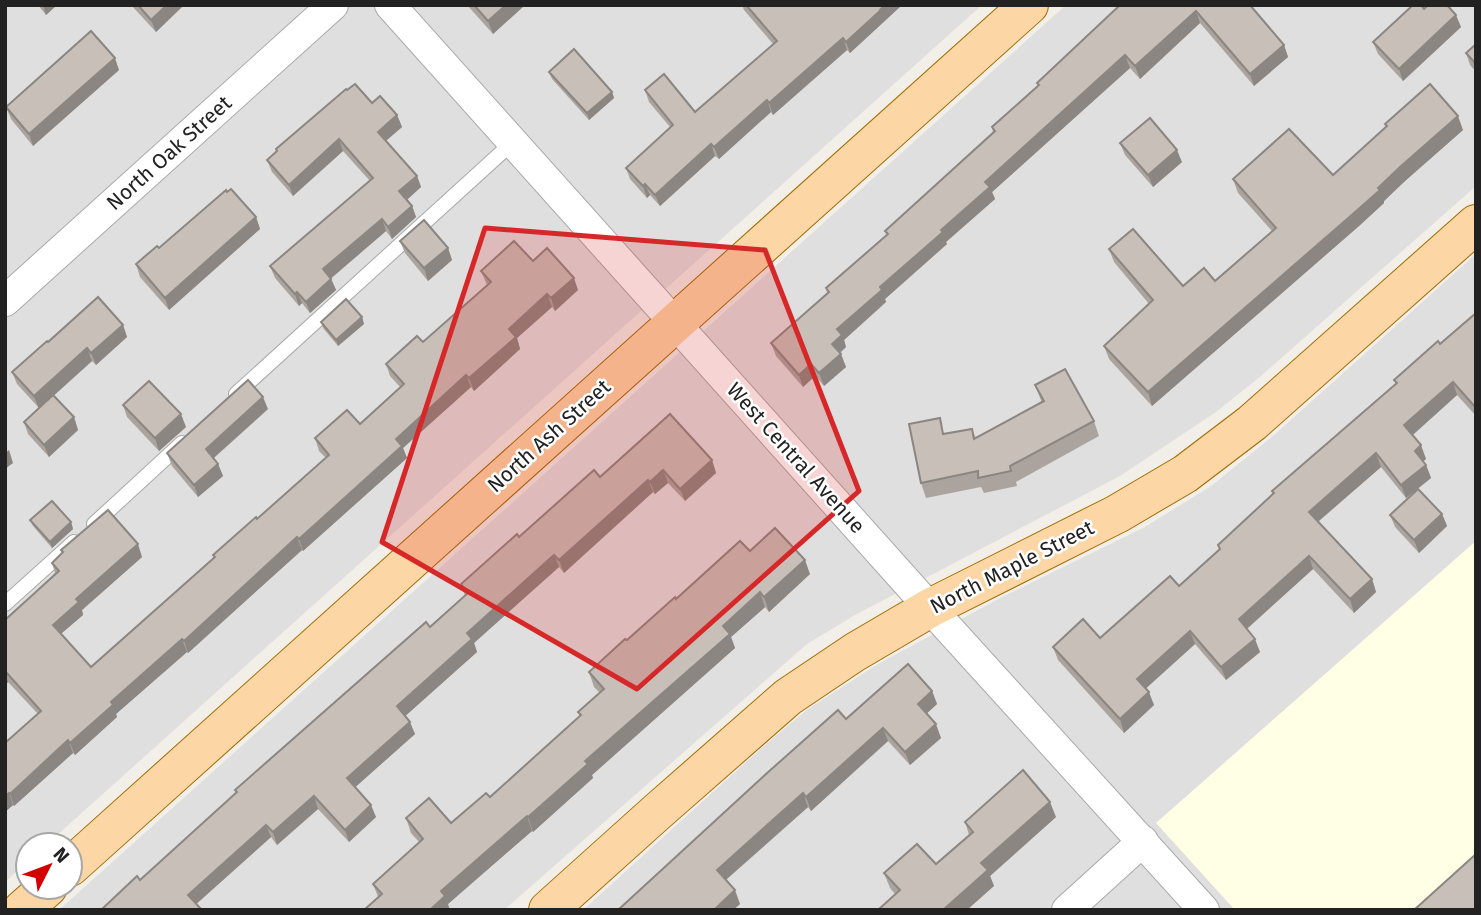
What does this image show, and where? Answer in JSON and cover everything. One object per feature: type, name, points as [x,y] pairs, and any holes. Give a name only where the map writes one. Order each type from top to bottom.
[{"type":"main road","name":"North Ash Street","points":[[84,854],[1029,5]]},
{"type":"main road","name":"North Maple Street","points":[[548,910],[788,697],[855,652],[930,608],[1117,514],[1185,474],[1252,423],[1476,224]]},
{"type":"street","name":"North Oak Street","points":[[5,301],[333,5]]},
{"type":"street","name":"West Central Avenue","points":[[390,5],[1204,910]]},
{"type":"street","points":[[1067,910],[1143,841]]},
{"type":"lane","points":[[222,407],[512,143]]},
{"type":"lane","points":[[5,604],[191,435]]},
{"type":"highlighted area","points":[[485,228],[765,250],[859,491],[637,689],[382,542]]},
{"type":"shaded area","points":[[5,5],[982,5],[62,831],[14,831],[14,874],[5,882]]},
{"type":"shaded area","points":[[1066,5],[1476,5],[1476,186],[1261,376],[1216,412],[1120,476],[855,615],[807,644],[504,910],[59,910],[69,901],[84,901],[84,888]]},
{"type":"shaded area","points":[[1476,254],[1476,541],[1157,823],[1235,910],[583,910],[808,709],[878,664],[1002,597],[1145,527],[1211,486],[1273,436]]},
{"type":"shaded area","points":[[1476,541],[1476,910],[1235,910],[1156,823]]},
{"type":"building","points":[[138,5],[167,5],[151,20]]},
{"type":"building","points":[[474,5],[506,5],[488,21]]},
{"type":"building","points":[[746,5],[885,5],[846,42],[843,38],[769,103],[767,100],[714,147],[711,144],[655,195],[626,168],[673,125],[645,90],[664,74],[695,112],[777,41]]},
{"type":"building","points":[[1120,5],[1250,5],[1284,45],[1250,74],[1196,11],[1135,66],[1125,55],[985,182],[990,187],[837,329],[842,335],[832,344],[841,354],[819,373],[811,364],[799,375],[771,343],[829,292],[826,288],[888,234],[885,231],[995,131],[992,127]]},
{"type":"building","points":[[1413,5],[1421,5],[1424,9],[1428,5],[1447,5],[1456,15],[1399,69],[1373,42]]},
{"type":"building","points":[[91,31],[115,58],[29,134],[6,107]]},
{"type":"building","points":[[1476,44],[1476,64],[1466,53]]},
{"type":"building","points":[[574,49],[612,92],[587,113],[549,72]]},
{"type":"building","points":[[355,84],[372,103],[380,96],[397,115],[378,132],[417,176],[399,191],[412,206],[388,227],[382,219],[323,269],[331,279],[306,302],[297,292],[295,294],[270,266],[373,178],[339,139],[289,185],[267,160],[276,149]]},
{"type":"building","points":[[1430,84],[1458,116],[1400,167],[1378,188],[1380,190],[1148,392],[1104,346],[1153,300],[1109,249],[1133,229],[1183,286],[1204,268],[1215,281],[1276,228],[1233,179],[1289,129],[1333,175]]},
{"type":"building","points":[[1150,118],[1177,150],[1148,175],[1120,143]]},
{"type":"building","points":[[231,189],[256,217],[165,298],[136,264],[157,246],[159,248],[226,190],[227,192]]},
{"type":"building","points":[[424,220],[448,248],[424,268],[400,241]]},
{"type":"building","points":[[514,241],[533,261],[547,248],[574,278],[551,298],[547,294],[509,329],[516,337],[469,378],[466,375],[396,439],[402,446],[299,539],[297,537],[184,641],[182,639],[111,702],[113,705],[70,743],[68,740],[5,796],[5,743],[41,711],[5,671],[5,620],[59,571],[52,563],[63,552],[61,550],[108,510],[138,544],[76,599],[79,602],[53,625],[91,667],[215,557],[213,555],[329,455],[315,438],[347,410],[360,424],[404,384],[386,364],[417,336],[423,342],[491,282],[481,271]]},
{"type":"building","points":[[98,297],[123,325],[91,353],[87,348],[34,396],[12,372]]},
{"type":"building","points":[[346,299],[362,317],[336,340],[321,322]]},
{"type":"building","points":[[1476,313],[1476,408],[1453,382],[1404,425],[1421,445],[1415,451],[1426,465],[1401,485],[1376,453],[1309,512],[1372,579],[1350,599],[1309,556],[1239,619],[1255,639],[1221,667],[1190,631],[1137,679],[1149,692],[1120,719],[1053,647],[1083,619],[1100,638],[1170,576],[1179,586],[1220,549],[1218,545],[1274,493],[1272,491],[1397,383],[1394,380],[1438,341],[1440,344]]},
{"type":"building","points":[[1065,369],[1094,421],[1010,466],[1011,471],[978,478],[978,471],[921,483],[909,424],[940,418],[943,434],[972,429],[974,439],[1044,401],[1035,385]]},
{"type":"building","points":[[248,380],[263,397],[206,449],[218,464],[194,485],[167,453]]},
{"type":"building","points":[[149,381],[181,414],[155,438],[123,405]]},
{"type":"building","points":[[53,395],[74,417],[44,445],[24,422]]},
{"type":"building","points":[[670,414],[712,460],[680,489],[663,470],[650,482],[648,480],[559,560],[554,555],[467,633],[472,639],[397,706],[410,722],[347,778],[371,805],[345,830],[314,796],[273,832],[266,825],[188,895],[202,910],[101,910],[137,876],[140,880],[237,792],[235,790],[426,622],[430,627],[468,593],[461,584],[517,534],[519,537],[594,470],[600,477]]},
{"type":"building","points":[[1418,489],[1442,514],[1414,540],[1390,515]]},
{"type":"building","points":[[52,501],[71,522],[50,542],[30,520]]},
{"type":"building","points":[[775,528],[805,560],[764,597],[760,592],[723,626],[730,634],[585,761],[588,764],[441,891],[445,896],[430,910],[364,910],[382,894],[373,884],[423,839],[406,818],[429,798],[451,823],[486,793],[490,797],[581,715],[578,712],[604,689],[589,672],[740,541],[750,551]]},
{"type":"building","points":[[908,664],[932,691],[918,704],[936,724],[905,752],[883,728],[806,797],[803,793],[717,870],[735,890],[714,910],[618,910],[838,710],[846,719]]},
{"type":"building","points":[[1023,770],[1050,802],[981,863],[988,870],[943,910],[878,910],[900,890],[884,873],[917,844],[936,864],[973,832],[965,822]]},
{"type":"building","points":[[1476,854],[1476,910],[1414,910]]}]
